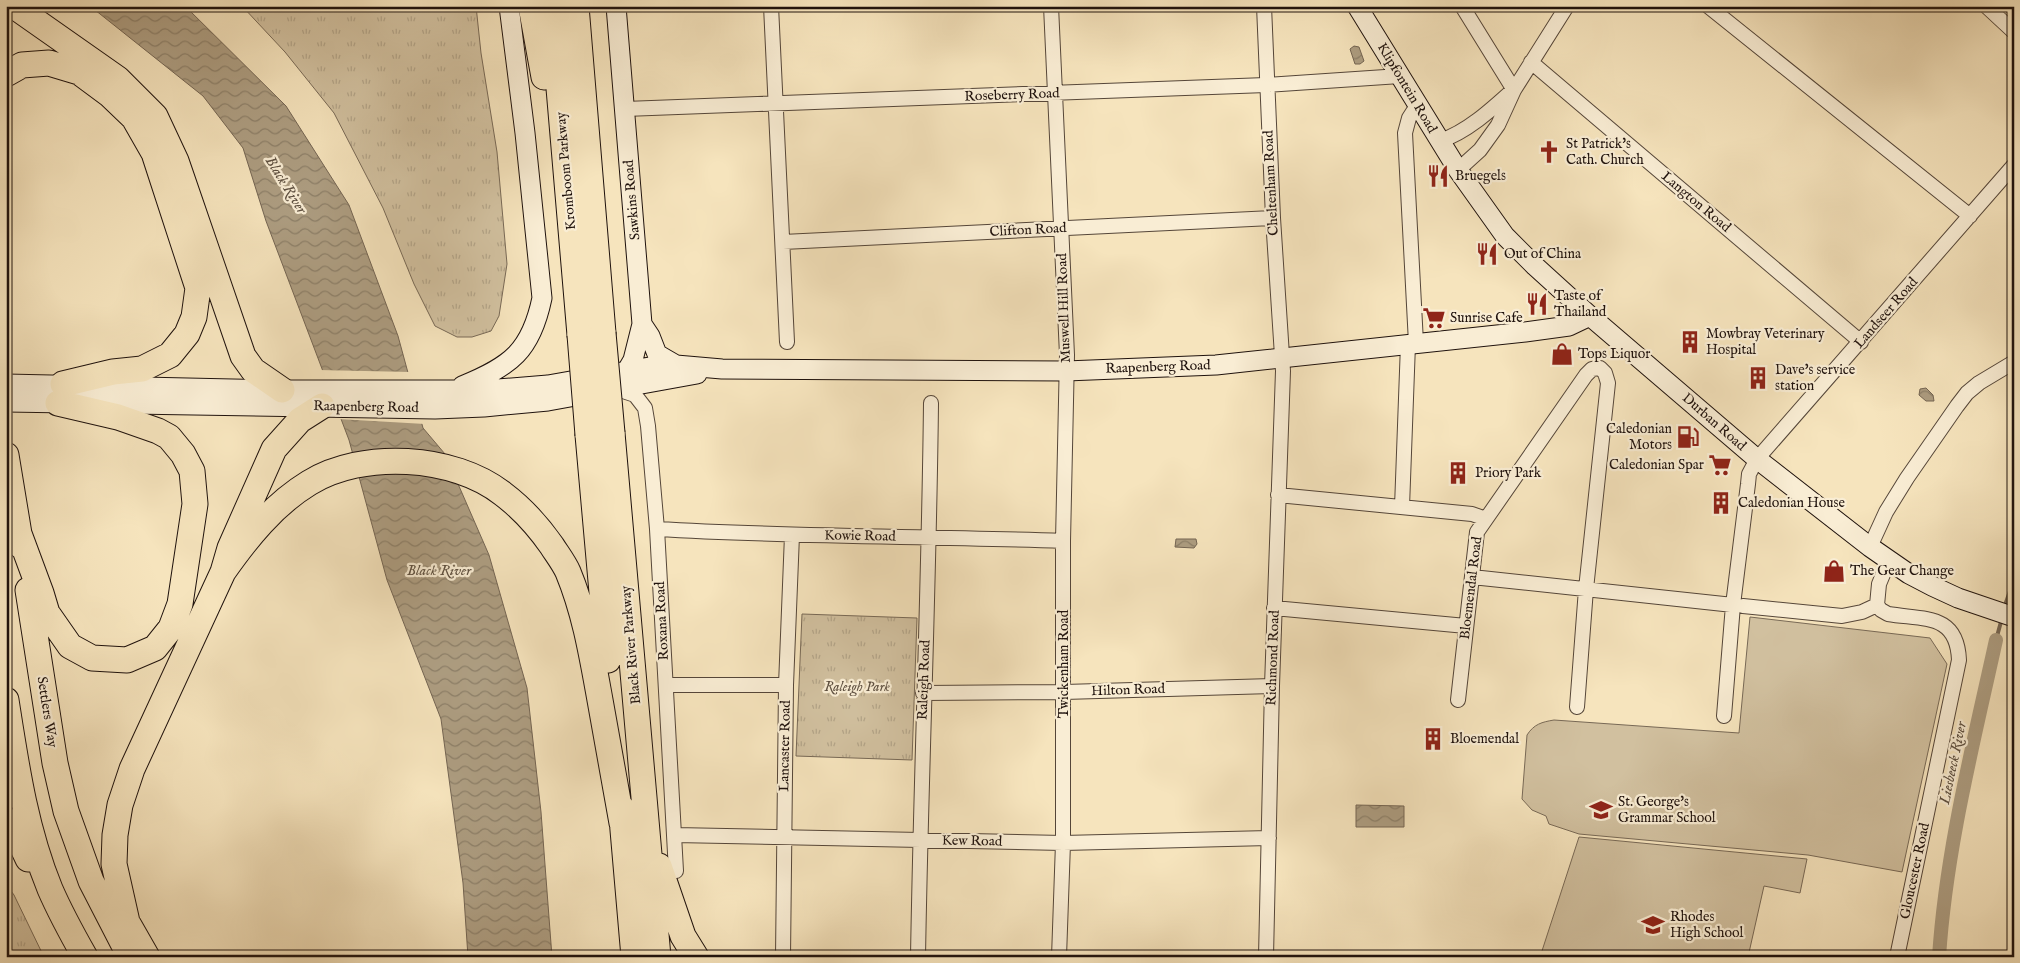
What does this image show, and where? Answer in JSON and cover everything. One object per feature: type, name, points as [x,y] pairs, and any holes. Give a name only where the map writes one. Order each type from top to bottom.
[{"type":"highway","points":[[14,6],[118,79],[155,116],[176,161],[243,356],[253,370],[282,390]]},
{"type":"highway","points":[[531,6],[571,232]]},
{"type":"highway","name":"Kromboom Parkway","points":[[552,6],[571,232],[591,334]]},
{"type":"highway","name":"Kromboom Parkway","points":[[576,6],[591,334]]},
{"type":"highway","points":[[6,74],[22,65],[49,63],[79,72],[110,95],[134,118],[154,153],[198,288],[194,317],[187,334],[170,355],[142,369],[114,372],[60,394]]},
{"type":"highway","name":"Black River Parkway","points":[[591,334],[600,434],[647,835],[658,957]]},
{"type":"highway","points":[[18,531],[42,593],[47,613],[70,646],[92,658],[127,660],[155,648],[172,628],[180,604],[195,504],[192,471],[183,454],[170,437],[60,394]]},
{"type":"highway","points":[[147,957],[127,922],[114,864],[115,835],[120,805],[132,769],[223,572],[230,548],[274,449],[300,420],[324,401]]},
{"type":"highway","name":"Black River Parkway","points":[[600,434],[622,823],[634,957]]},
{"type":"highway","name":"Settlers Way","points":[[6,454],[55,763],[66,811],[82,860],[94,888],[111,923],[132,957]]},
{"type":"highway","points":[[223,572],[272,510],[310,483],[331,473],[373,462],[403,461],[433,464],[475,478],[502,493],[536,523],[567,570],[588,634],[622,823]]},
{"type":"highway","points":[[6,700],[26,815],[40,863],[59,910],[85,957]]},
{"type":"highway","points":[[6,820],[19,840],[49,906],[59,910]]},
{"type":"highway","points":[[647,835],[683,936],[696,957]]},
{"type":"main road","points":[[452,390],[504,366],[518,354],[534,329],[542,298],[525,133],[509,6]]},
{"type":"main road","name":"Sawkins Road","points":[[616,6],[642,324],[633,360],[616,389]]},
{"type":"main road","name":"Klipfontein Road","points":[[1357,6],[1458,170]]},
{"type":"main road","name":"Durban Road","points":[[1458,170],[1505,236],[1590,316],[1757,459],[1889,560],[1932,586],[1982,607],[2014,617]]},
{"type":"main road","name":"Raapenberg Road","points":[[60,394],[282,390],[324,401],[420,390],[519,388],[676,365],[722,368],[1066,370],[1216,365],[1281,360],[1569,326],[1590,316]]},
{"type":"main road","points":[[642,324],[650,336],[656,354],[676,365]]},
{"type":"main road","name":"Raapenberg Road","points":[[6,384],[31,393],[324,401],[423,409],[484,408],[564,399],[722,368]]},
{"type":"main road","name":"Raapenberg Road","points":[[6,402],[31,393]]},
{"type":"street","points":[[771,6],[787,342]]},
{"type":"street","name":"Muswell Hill Road","points":[[1051,6],[1067,355],[1066,370]]},
{"type":"street","name":"Cheltenham Road","points":[[1264,6],[1266,85],[1281,360]]},
{"type":"street","points":[[1462,6],[1514,90]]},
{"type":"street","points":[[1458,170],[1480,150],[1498,125],[1514,90],[1567,6]]},
{"type":"street","points":[[1708,6],[1970,216]]},
{"type":"street","points":[[1986,6],[2014,32]]},
{"type":"street","name":"Langton Road","points":[[1531,62],[1861,342]]},
{"type":"street","name":"Roseberry Road","points":[[624,109],[1266,85],[1400,76]]},
{"type":"street","points":[[1440,141],[1455,136],[1514,90]]},
{"type":"street","points":[[1402,507],[1412,344],[1404,133],[1408,118],[1418,104]]},
{"type":"street","name":"Landseer Road","points":[[1757,459],[2014,165]]},
{"type":"street","name":"Clifton Road","points":[[783,242],[1273,218]]},
{"type":"street","name":"Richmond Road","points":[[1266,957],[1274,608],[1283,371],[1281,360]]},
{"type":"street","points":[[1870,547],[1890,505],[1967,393],[1979,383],[2014,362]]},
{"type":"street","name":"Bloemendal Road","points":[[1458,700],[1477,532],[1586,375],[1592,369],[1600,368],[1606,373],[1608,383],[1586,589]]},
{"type":"street","name":"Twickenham Road","points":[[1060,957],[1064,843],[1063,541],[1066,370]]},
{"type":"street","name":"Roxana Road","points":[[616,389],[635,396],[645,408],[648,426],[657,529],[676,871]]},
{"type":"street","name":"Raleigh Road","points":[[918,957],[923,693],[930,536],[931,403]]},
{"type":"street","points":[[1724,716],[1738,605],[1749,479],[1757,459]]},
{"type":"street","points":[[1278,495],[1472,514],[1486,519]]},
{"type":"street","name":"Kowie Road","points":[[657,529],[792,535],[930,536],[1063,541]]},
{"type":"street","name":"Lancaster Road","points":[[783,957],[786,685],[792,535]]},
{"type":"street","points":[[1472,577],[1842,616],[1862,612],[1877,605],[1879,584],[1889,560]]},
{"type":"street","points":[[1577,706],[1586,589]]},
{"type":"street","name":"Gloucester Road","points":[[1877,605],[1888,614],[1936,622],[1947,626],[1956,640],[1959,654],[1958,674],[1897,957]]},
{"type":"street","points":[[1274,608],[1466,626]]},
{"type":"street","points":[[666,685],[786,685]]},
{"type":"street","name":"Hilton Road","points":[[923,693],[1064,692],[1272,686]]},
{"type":"street","name":"Kew Road","points":[[675,835],[1064,843],[1269,838]]},
{"type":"green space","points":[[242,6],[476,6],[481,53],[497,152],[507,264],[499,316],[491,331],[472,337],[457,337],[435,326],[414,284],[383,208],[334,113],[285,52]]},
{"type":"green space","name":"Raleigh Park","points":[[802,614],[917,618],[912,760],[796,756]]},
{"type":"green space","points":[[1750,617],[1930,638],[1947,664],[1902,872],[1808,855],[1579,834],[1549,824],[1546,816],[1532,810],[1522,799],[1527,735],[1532,728],[1542,723],[1554,720],[1739,733]]},
{"type":"green space","name":"Rhodes High School","points":[[1579,837],[1807,859],[1800,893],[1764,886],[1748,957],[1540,957]]},
{"type":"green space","points":[[6,884],[14,895],[44,957],[6,957]]},
{"type":"water","name":"Black River","points":[[90,6],[185,6],[286,106],[349,205],[398,336],[423,428],[445,454],[489,555],[527,688],[541,812],[552,957],[468,957],[463,883],[441,719],[387,580],[349,440],[266,221],[243,148],[203,96]]},
{"type":"water","points":[[1354,46],[1359,47],[1364,61],[1360,64],[1355,64],[1350,49]]},
{"type":"water","points":[[1926,388],[1933,395],[1934,401],[1926,401],[1919,395],[1920,389]]},
{"type":"water","points":[[1176,539],[1196,539],[1197,544],[1194,548],[1175,547]]},
{"type":"water","points":[[1356,805],[1404,806],[1404,827],[1356,827]]},
{"type":"pier","points":[[319,370],[410,372],[425,424],[338,419]]},
{"type":"waterway","name":"Liesbeeck River","points":[[2004,608],[2014,580]]},
{"type":"waterway","name":"Liesbeeck River","points":[[1996,640],[2002,618]]},
{"type":"waterway","name":"Liesbeeck River","points":[[1939,957],[1948,877],[1961,798],[1996,640]]},
{"type":"place","name":"St Patrick's Cath. Church","points":[[1549,152]]},
{"type":"place","name":"Bruegels","points":[[1438,176]]},
{"type":"place","name":"Out of China","points":[[1487,254]]},
{"type":"place","name":"Taste of Thailand","points":[[1537,304]]},
{"type":"place","name":"Sunrise Cafe","points":[[1434,318]]},
{"type":"place","name":"Mowbray Veterinary Hospital","points":[[1690,342]]},
{"type":"place","name":"Tops Liquor","points":[[1562,354]]},
{"type":"place","name":"Dave's service station","points":[[1758,378]]},
{"type":"place","name":"Caledonian Motors","points":[[1688,437]]},
{"type":"place","name":"Caledonian Spar","points":[[1720,465]]},
{"type":"place","name":"Priory Park","points":[[1458,473]]},
{"type":"place","name":"Caledonian House","points":[[1721,503]]},
{"type":"place","name":"The Gear Change","points":[[1834,571]]},
{"type":"place","name":"Bloemendal","points":[[1433,739]]},
{"type":"place","name":"St. George's Grammar School","points":[[1601,810]]},
{"type":"place","name":"Rhodes High School","points":[[1653,925]]}]
